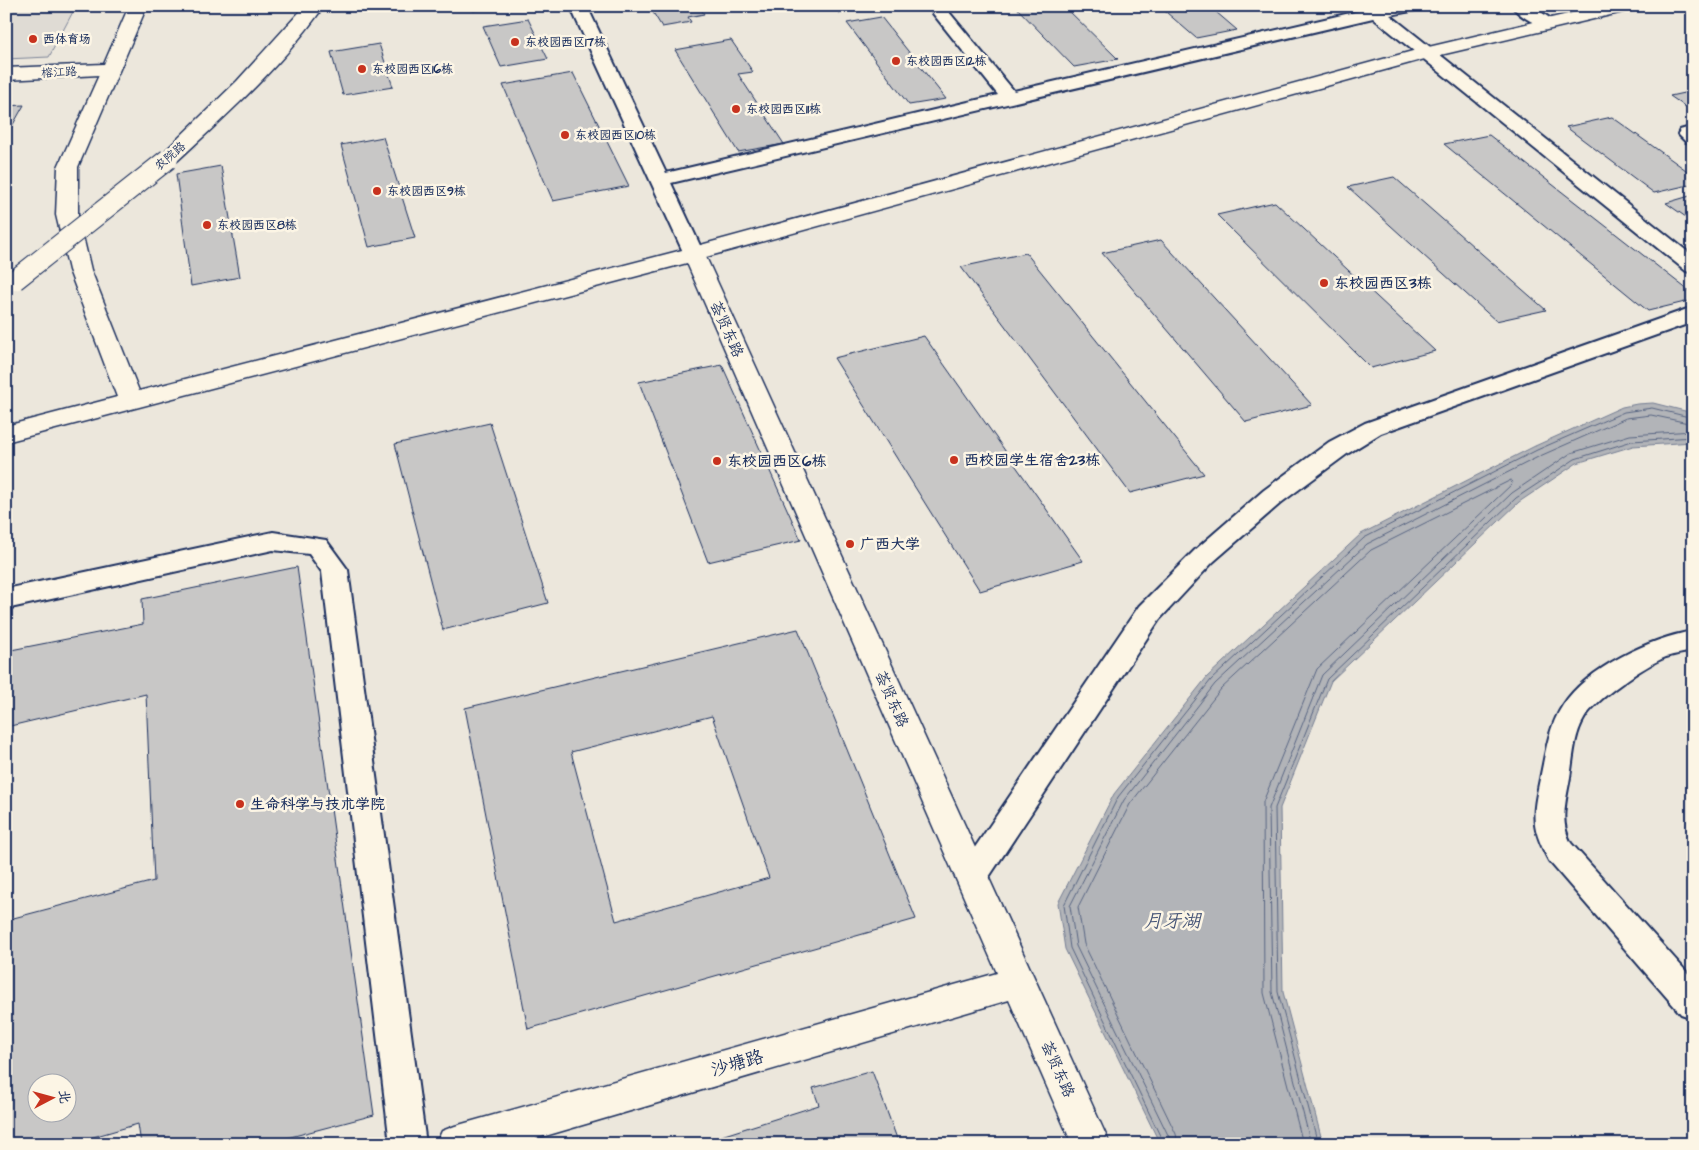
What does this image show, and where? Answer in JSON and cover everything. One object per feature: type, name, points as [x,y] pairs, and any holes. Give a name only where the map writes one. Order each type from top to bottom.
[{"type":"street","points":[[130,400],[80,270],[67,215],[68,167],[138,6]]},
{"type":"street","name":"农院路","points":[[11,283],[168,160],[233,98],[280,49],[315,6]]},
{"type":"street","points":[[6,434],[130,400],[694,254],[1427,53],[1626,6]]},
{"type":"street","name":"榕江路","points":[[6,74],[111,69]]},
{"type":"street","name":"荟贤东路","points":[[694,254],[1091,1144]]},
{"type":"street","name":"沙塘路","points":[[455,1144],[1020,982]]},
{"type":"lane","points":[[578,6],[694,254]]},
{"type":"lane","points":[[934,6],[1009,97]]},
{"type":"lane","points":[[660,180],[1009,97],[1376,12],[1410,6]]},
{"type":"lane","points":[[1520,6],[1548,23]]},
{"type":"lane","points":[[1376,12],[1693,267]]},
{"type":"lane","points":[[972,877],[1149,613],[1204,556],[1273,496],[1338,448],[1372,428],[1693,314]]},
{"type":"lane","points":[[6,599],[273,541],[317,546],[335,570],[408,1144]]},
{"type":"lane","points":[[1693,640],[1655,651],[1643,657],[1589,695],[1573,712],[1565,732],[1547,818],[1550,836],[1560,852],[1693,1003]]},
{"type":"shaded area","name":"广西大学","points":[[6,6],[1693,6],[1693,1144],[6,1144]]},
{"type":"shaded area","name":"西体育场","points":[[6,6],[76,6],[49,57],[6,59]]},
{"type":"water","name":"月牙湖","points":[[1653,403],[1693,413],[1693,442],[1633,446],[1577,463],[1519,502],[1331,681],[1280,808],[1283,992],[1323,1144],[1160,1144],[1065,949],[1058,903],[1114,794],[1207,677],[1361,534],[1535,446],[1622,407]]},
{"type":"building","points":[[471,6],[504,6],[473,11]]},
{"type":"building","points":[[649,6],[699,6],[704,14],[688,17],[691,22],[662,27]]},
{"type":"building","points":[[834,6],[870,6],[872,8],[839,13]]},
{"type":"building","points":[[1015,6],[1064,6],[1118,59],[1074,67]]},
{"type":"building","points":[[1159,6],[1209,6],[1237,30],[1196,38]]},
{"type":"building","name":"东校园西区12栋","points":[[881,17],[946,99],[909,105],[847,23]]},
{"type":"building","name":"东校园西区17栋","points":[[528,19],[548,59],[501,67],[483,26]]},
{"type":"building","name":"东校园西区11栋","points":[[731,40],[753,72],[738,74],[784,144],[738,152],[675,50]]},
{"type":"building","name":"东校园西区16栋","points":[[379,44],[393,87],[343,95],[331,52]]},
{"type":"building","name":"东校园西区10栋","points":[[573,73],[629,186],[553,201],[503,85]]},
{"type":"building","points":[[1693,91],[1693,112],[1670,96]]},
{"type":"building","points":[[24,105],[6,137],[6,106]]},
{"type":"building","points":[[1612,117],[1693,175],[1693,184],[1654,193],[1566,127]]},
{"type":"building","points":[[1489,135],[1693,294],[1693,300],[1648,311],[1444,144]]},
{"type":"building","name":"东校园西区9栋","points":[[383,137],[415,238],[369,247],[341,145]]},
{"type":"building","name":"东校园西区8栋","points":[[221,166],[240,277],[191,286],[176,174]]},
{"type":"building","points":[[1394,177],[1546,310],[1496,321],[1348,187]]},
{"type":"building","points":[[1693,195],[1693,222],[1666,203]]},
{"type":"building","name":"东校园西区3栋","points":[[1275,202],[1435,351],[1371,368],[1217,215]]},
{"type":"building","points":[[1161,240],[1312,405],[1246,422],[1102,253]]},
{"type":"building","points":[[1026,253],[1204,474],[1130,493],[961,267]]},
{"type":"building","name":"西校园学生宿舍23栋","points":[[924,336],[1083,561],[980,591],[834,358]]},
{"type":"building","name":"东校园西区6栋","points":[[722,365],[801,540],[708,562],[639,382]]},
{"type":"building","points":[[490,423],[548,603],[443,630],[395,444]]},
{"type":"building","name":"生命科学与技术学院","points":[[297,567],[374,1115],[264,1144],[141,1144],[138,1124],[69,1144],[6,1144],[6,920],[154,881],[146,694],[6,727],[6,651],[143,624],[142,599]]},
{"type":"building","points":[[798,629],[916,919],[528,1029],[465,708]],"holes":[[[712,716],[769,878],[616,921],[571,752]]]},
{"type":"building","points":[[872,1071],[899,1144],[696,1144],[819,1105],[813,1088]]},
{"type":"place","name":"西体育场","points":[[33,39]]},
{"type":"place","name":"东校园西区17栋","points":[[515,42]]},
{"type":"place","name":"东校园西区12栋","points":[[896,61]]},
{"type":"place","name":"东校园西区16栋","points":[[362,69]]},
{"type":"place","name":"东校园西区11栋","points":[[736,109]]},
{"type":"place","name":"东校园西区10栋","points":[[565,135]]},
{"type":"place","name":"东校园西区9栋","points":[[377,191]]},
{"type":"place","name":"东校园西区8栋","points":[[207,225]]},
{"type":"place","name":"东校园西区3栋","points":[[1324,283]]},
{"type":"place","name":"西校园学生宿舍23栋","points":[[954,460]]},
{"type":"place","name":"东校园西区6栋","points":[[717,461]]},
{"type":"place","name":"广西大学","points":[[850,544]]},
{"type":"place","name":"生命科学与技术学院","points":[[240,804]]}]
